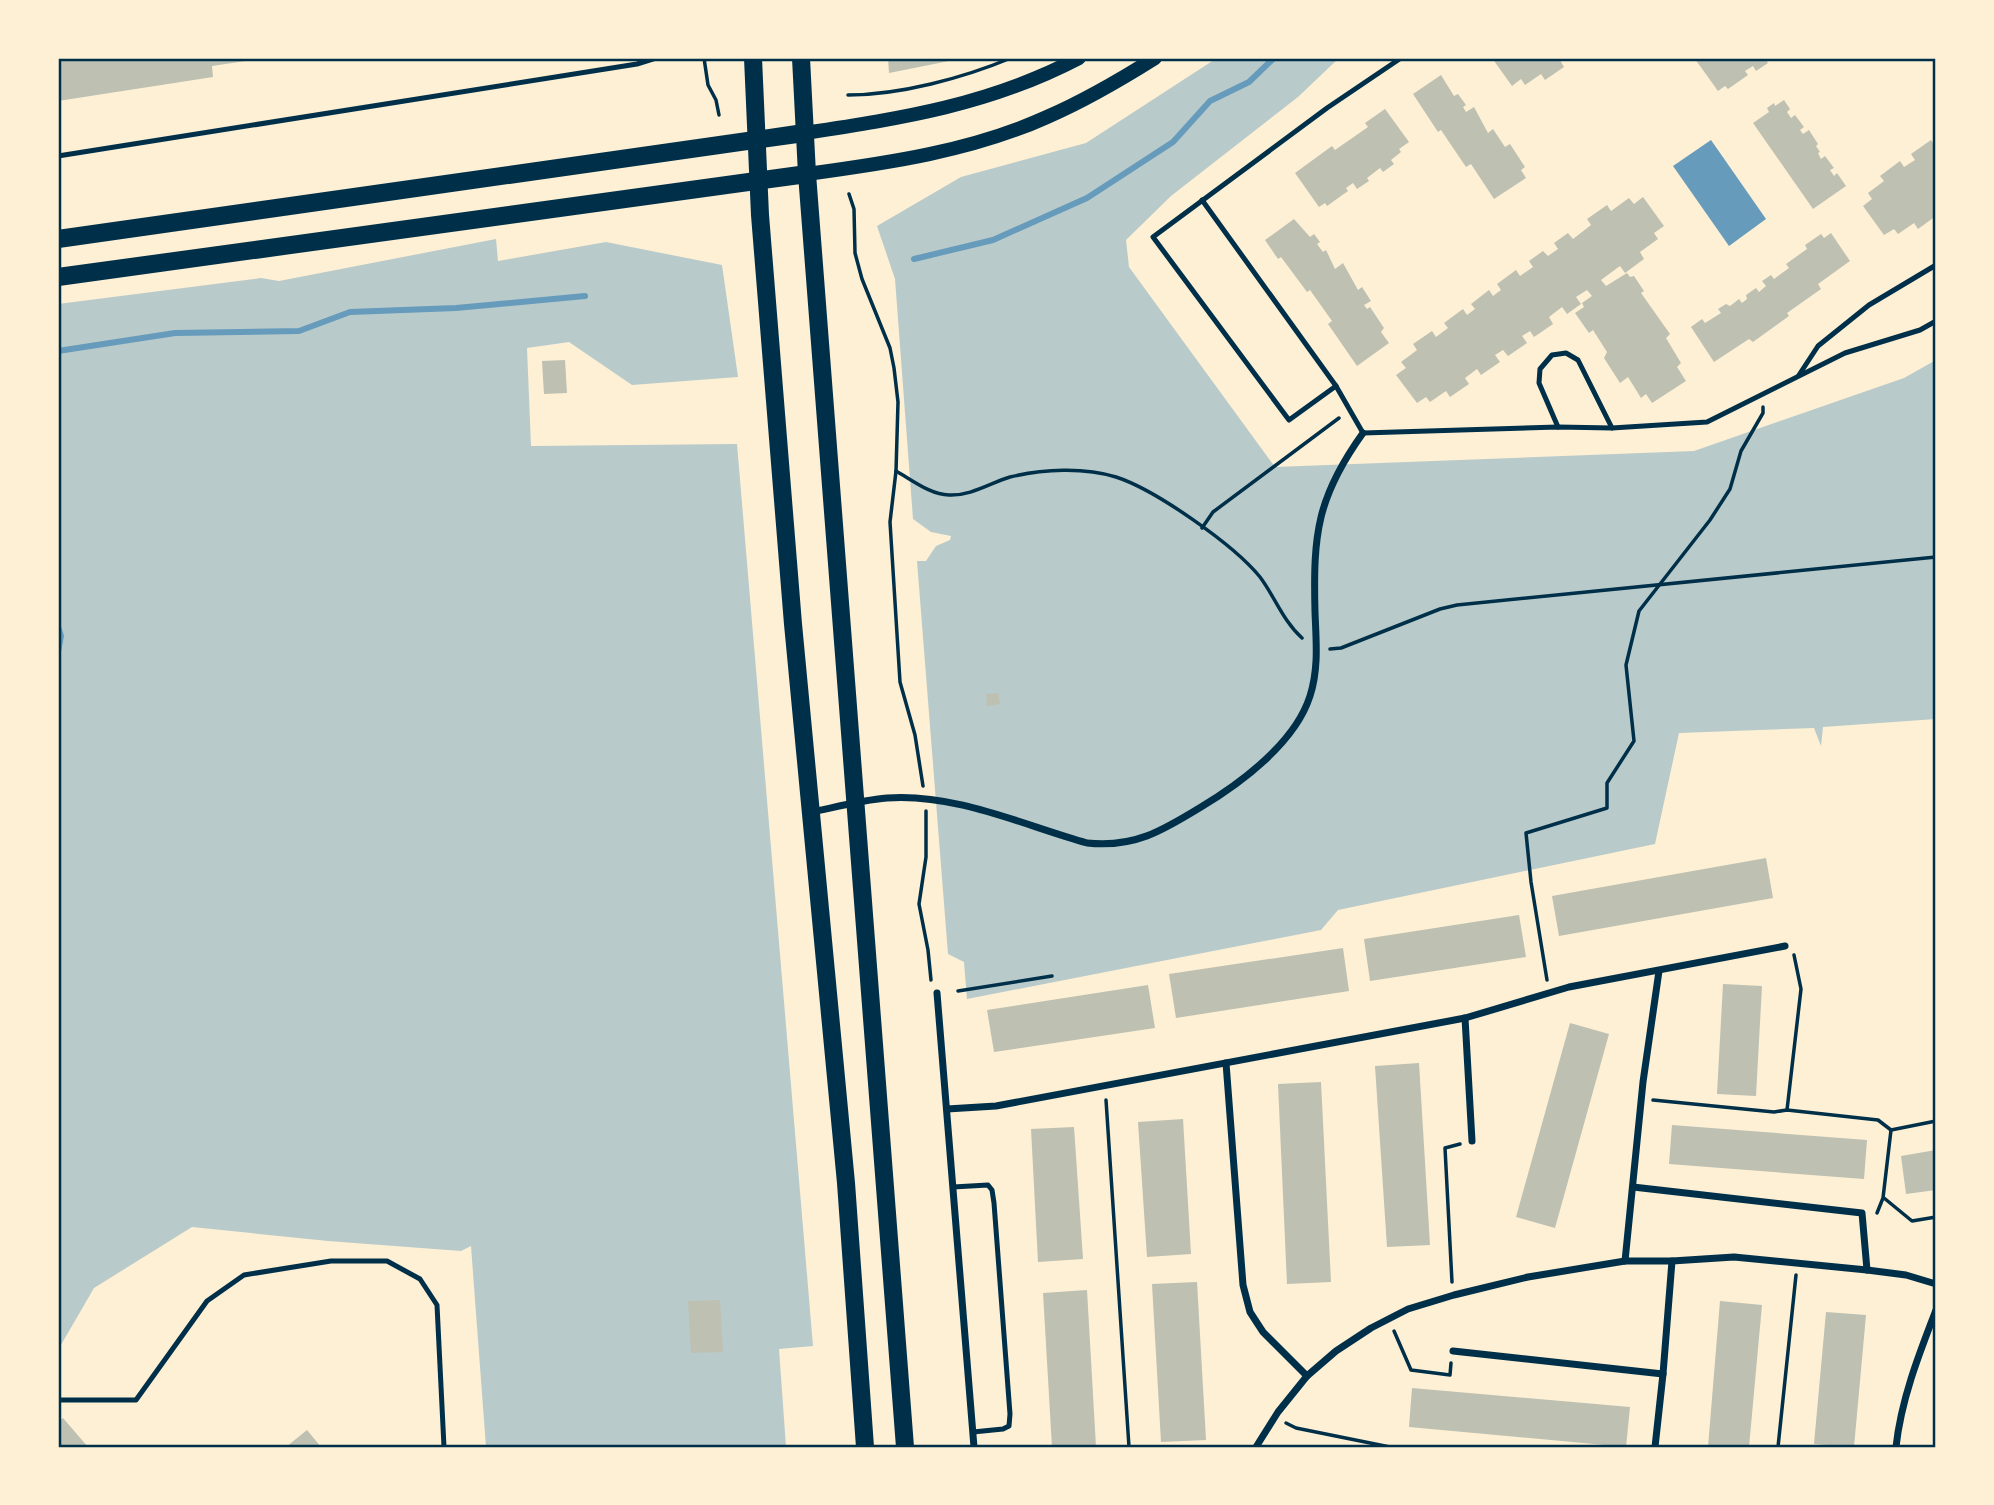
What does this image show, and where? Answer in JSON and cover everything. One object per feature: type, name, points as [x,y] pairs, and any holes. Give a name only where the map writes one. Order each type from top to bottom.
[{"type":"main road","points":[[753,58],[758,180],[791,597],[846,1183],[865,1447]]},
{"type":"main road","points":[[801,58],[807,174],[905,1447]]},
{"type":"main road","points":[[58,239],[901,119],[983,98],[1079,58]]},
{"type":"main road","points":[[58,277],[873,166],[925,155],[1046,118],[1126,77],[1154,58]]},
{"type":"street","points":[[811,812],[887,798],[926,800],[1001,816],[1087,843],[1126,843],[1163,830],[1207,803],[1276,749],[1294,728],[1309,698],[1315,678],[1316,534],[1332,485],[1363,433]]},
{"type":"street","points":[[947,1109],[996,1106],[1465,1018],[1549,992],[1785,946]]},
{"type":"street","points":[[1625,1261],[1643,1082],[1658,971]]},
{"type":"street","points":[[937,993],[974,1447]]},
{"type":"street","points":[[1465,1018],[1472,1141]]},
{"type":"street","points":[[1226,1063],[1242,1285],[1250,1312],[1263,1332],[1307,1377]]},
{"type":"street","points":[[1633,1187],[1862,1213],[1867,1269]]},
{"type":"street","points":[[1256,1447],[1278,1412],[1307,1377],[1336,1351],[1408,1309],[1446,1296],[1625,1261],[1734,1257],[1867,1269],[1936,1283]]},
{"type":"street","points":[[1655,1447],[1672,1261]]},
{"type":"street","points":[[1896,1447],[1898,1429],[1920,1349],[1936,1310]]},
{"type":"street","points":[[1453,1350],[1663,1374]]},
{"type":"lane","points":[[58,156],[637,65],[656,58]]},
{"type":"lane","points":[[1336,386],[1289,421],[1153,237],[1393,61],[1401,58]]},
{"type":"lane","points":[[1202,200],[1336,386],[1363,433],[1612,428],[1707,422],[1844,353],[1920,330],[1936,321]]},
{"type":"lane","points":[[1799,376],[1818,346],[1869,305],[1936,265]]},
{"type":"lane","points":[[1558,427],[1539,383],[1540,369],[1552,355],[1566,353],[1578,360],[1612,428]]},
{"type":"lane","points":[[953,1187],[988,1185],[992,1190],[994,1203],[1009,1426],[973,1432]]},
{"type":"lane","points":[[58,1400],[136,1400],[207,1301],[244,1275],[331,1261],[387,1261],[420,1279],[437,1305],[444,1447]]},
{"type":"path","points":[[704,58],[708,85],[716,100],[719,115]]},
{"type":"path","points":[[848,95],[873,95],[964,75],[1011,58]]},
{"type":"path","points":[[849,194],[854,209],[855,253],[862,279],[890,348],[898,402],[896,471],[890,522],[900,682],[915,735],[926,800],[926,857],[919,904],[932,983],[937,993]]},
{"type":"path","points":[[1549,992],[1526,833],[1607,808],[1607,783],[1633,741],[1626,665],[1639,611],[1710,520],[1730,489],[1741,451],[1763,413],[1764,394]]},
{"type":"path","points":[[1202,528],[1213,512],[1351,410]]},
{"type":"path","points":[[896,471],[946,496],[966,494],[1033,472],[1061,470],[1115,477],[1154,495],[1202,528],[1251,568],[1261,579],[1287,622],[1316,650],[1341,648],[1440,609],[1457,605],[1936,557]]},
{"type":"path","points":[[1787,1110],[1801,989],[1796,957]]},
{"type":"path","points":[[958,991],[1052,975]]},
{"type":"path","points":[[1669,1101],[1878,1120],[1891,1130],[1936,1121]]},
{"type":"path","points":[[1107,1103],[1129,1447]]},
{"type":"path","points":[[1878,1213],[1883,1198],[1891,1130]]},
{"type":"path","points":[[1445,1148],[1451,1271]]},
{"type":"path","points":[[1883,1198],[1912,1221],[1936,1217]]},
{"type":"path","points":[[1778,1447],[1796,1279]]},
{"type":"path","points":[[1397,1339],[1411,1370],[1450,1375]]},
{"type":"path","points":[[1296,1428],[1390,1447]]},
{"type":"shaded area","points":[[1217,58],[1339,58],[1298,97],[1171,196],[1126,240],[1129,267],[1275,467],[1694,451],[1904,378],[1936,360],[1936,719],[1823,727],[1821,746],[1814,728],[1679,733],[1655,844],[1338,910],[1321,930],[967,999],[964,962],[948,954],[917,561],[926,561],[936,546],[950,540],[951,536],[931,532],[913,519],[895,279],[877,226],[961,177],[1086,143]]},
{"type":"shaded area","points":[[496,239],[498,261],[606,242],[722,265],[738,377],[632,385],[569,342],[527,348],[531,446],[737,444],[813,1346],[779,1349],[786,1447],[486,1447],[471,1246],[461,1251],[192,1227],[94,1288],[58,1350],[58,304],[261,278],[279,281]]},
{"type":"water","points":[[1711,140],[1766,219],[1729,246],[1673,166]]},
{"type":"building","points":[[58,58],[259,59],[212,66],[213,77],[58,101]]},
{"type":"building","points":[[888,58],[959,58],[959,59],[889,73]]},
{"type":"building","points":[[1492,58],[1563,58],[1560,60],[1564,67],[1545,80],[1541,74],[1525,85],[1521,79],[1512,86]]},
{"type":"building","points":[[1765,58],[1768,63],[1756,71],[1753,66],[1745,71],[1748,75],[1728,89],[1725,86],[1718,91],[1695,59]]},
{"type":"building","points":[[1441,75],[1454,96],[1458,94],[1466,105],[1463,107],[1466,112],[1474,107],[1488,133],[1493,129],[1505,147],[1510,144],[1525,167],[1521,170],[1526,178],[1494,199],[1471,164],[1466,167],[1441,130],[1438,132],[1413,94]]},
{"type":"building","points":[[1784,100],[1790,109],[1787,112],[1791,118],[1795,115],[1804,127],[1800,130],[1803,134],[1809,130],[1818,144],[1816,146],[1821,159],[1825,156],[1834,168],[1830,170],[1834,176],[1837,173],[1846,186],[1813,209],[1753,123],[1769,112],[1767,108]]},
{"type":"building","points":[[1385,109],[1409,142],[1399,149],[1401,152],[1391,160],[1394,164],[1383,172],[1380,168],[1367,178],[1369,181],[1357,189],[1353,183],[1346,188],[1348,191],[1327,206],[1325,203],[1319,207],[1295,173],[1332,146],[1335,150],[1368,127],[1365,123]]},
{"type":"building","points":[[1931,140],[1936,144],[1936,207],[1933,209],[1936,216],[1918,229],[1914,223],[1898,234],[1894,229],[1884,235],[1863,206],[1872,199],[1868,193],[1884,181],[1880,176],[1900,161],[1904,167],[1915,160],[1911,154]]},
{"type":"building","points":[[1643,197],[1664,226],[1654,233],[1658,239],[1640,252],[1644,259],[1625,273],[1620,266],[1601,280],[1606,286],[1627,273],[1630,277],[1634,276],[1644,291],[1641,293],[1670,334],[1666,338],[1681,363],[1677,367],[1686,381],[1652,403],[1646,394],[1641,398],[1628,377],[1620,383],[1604,358],[1607,352],[1593,330],[1589,333],[1575,313],[1584,307],[1582,303],[1592,296],[1587,290],[1576,297],[1581,304],[1567,314],[1562,307],[1549,317],[1553,324],[1534,337],[1530,331],[1522,336],[1527,343],[1508,356],[1503,350],[1495,355],[1500,362],[1481,375],[1477,369],[1465,378],[1469,384],[1450,397],[1446,391],[1430,402],[1426,397],[1417,403],[1396,375],[1406,368],[1401,362],[1417,350],[1413,344],[1432,331],[1436,337],[1448,328],[1444,323],[1463,309],[1467,315],[1475,309],[1471,304],[1489,290],[1493,296],[1501,290],[1497,284],[1516,270],[1520,276],[1533,267],[1529,261],[1543,251],[1548,256],[1558,249],[1554,243],[1568,233],[1573,239],[1591,225],[1587,219],[1607,205],[1611,211],[1629,198],[1634,204]]},
{"type":"building","points":[[1294,219],[1310,237],[1314,234],[1320,242],[1317,244],[1323,252],[1326,250],[1335,269],[1343,263],[1358,290],[1362,287],[1371,301],[1364,305],[1367,309],[1370,307],[1384,328],[1381,332],[1389,343],[1357,366],[1328,324],[1332,321],[1310,290],[1307,292],[1265,240]]},
{"type":"building","points":[[1831,233],[1850,261],[1818,284],[1821,289],[1787,313],[1789,316],[1753,342],[1749,339],[1714,362],[1691,327],[1702,319],[1705,323],[1721,313],[1718,309],[1726,304],[1730,306],[1739,299],[1742,303],[1747,299],[1746,295],[1756,288],[1759,292],[1766,286],[1762,281],[1771,275],[1774,279],[1789,268],[1786,264],[1807,249],[1805,245],[1821,234],[1824,238]]},
{"type":"building","points":[[565,360],[567,393],[544,394],[542,361]]},
{"type":"building","points":[[998,693],[1000,704],[987,706],[986,694]]},
{"type":"building","points":[[1766,858],[1773,898],[1559,936],[1552,896]]},
{"type":"building","points":[[1519,915],[1526,957],[1370,981],[1364,939]]},
{"type":"building","points":[[1343,948],[1349,991],[1176,1018],[1169,974]]},
{"type":"building","points":[[1723,984],[1762,986],[1756,1096],[1717,1094]]},
{"type":"building","points":[[1148,985],[1155,1028],[994,1052],[987,1010]]},
{"type":"building","points":[[1570,1023],[1609,1034],[1555,1228],[1516,1217]]},
{"type":"building","points":[[1419,1063],[1430,1245],[1387,1247],[1375,1066]]},
{"type":"building","points":[[1321,1082],[1331,1282],[1287,1284],[1278,1084]]},
{"type":"building","points":[[1183,1119],[1191,1254],[1147,1257],[1138,1122]]},
{"type":"building","points":[[1672,1125],[1867,1140],[1864,1179],[1669,1164]]},
{"type":"building","points":[[1074,1127],[1083,1259],[1038,1262],[1031,1129]]},
{"type":"building","points":[[1936,1150],[1936,1190],[1906,1194],[1901,1156]]},
{"type":"building","points":[[1197,1282],[1206,1440],[1161,1442],[1152,1284]]},
{"type":"building","points":[[1087,1290],[1096,1447],[1052,1447],[1043,1293]]},
{"type":"building","points":[[720,1300],[723,1352],[691,1353],[688,1301]]},
{"type":"building","points":[[1720,1301],[1762,1305],[1749,1447],[1708,1447]]},
{"type":"building","points":[[1826,1312],[1866,1315],[1854,1447],[1814,1444]]},
{"type":"building","points":[[1412,1388],[1630,1407],[1626,1447],[1409,1427]]},
{"type":"building","points":[[63,1418],[88,1447],[58,1447],[58,1422]]},
{"type":"building","points":[[307,1430],[321,1447],[286,1447]]},
{"type":"waterway","points":[[914,259],[993,240],[1087,198],[1173,142],[1210,101],[1249,82],[1274,58]]},
{"type":"waterway","points":[[58,351],[175,333],[299,331],[350,312],[456,308],[585,296]]},
{"type":"waterway","points":[[58,627],[61,636],[58,652]]}]
